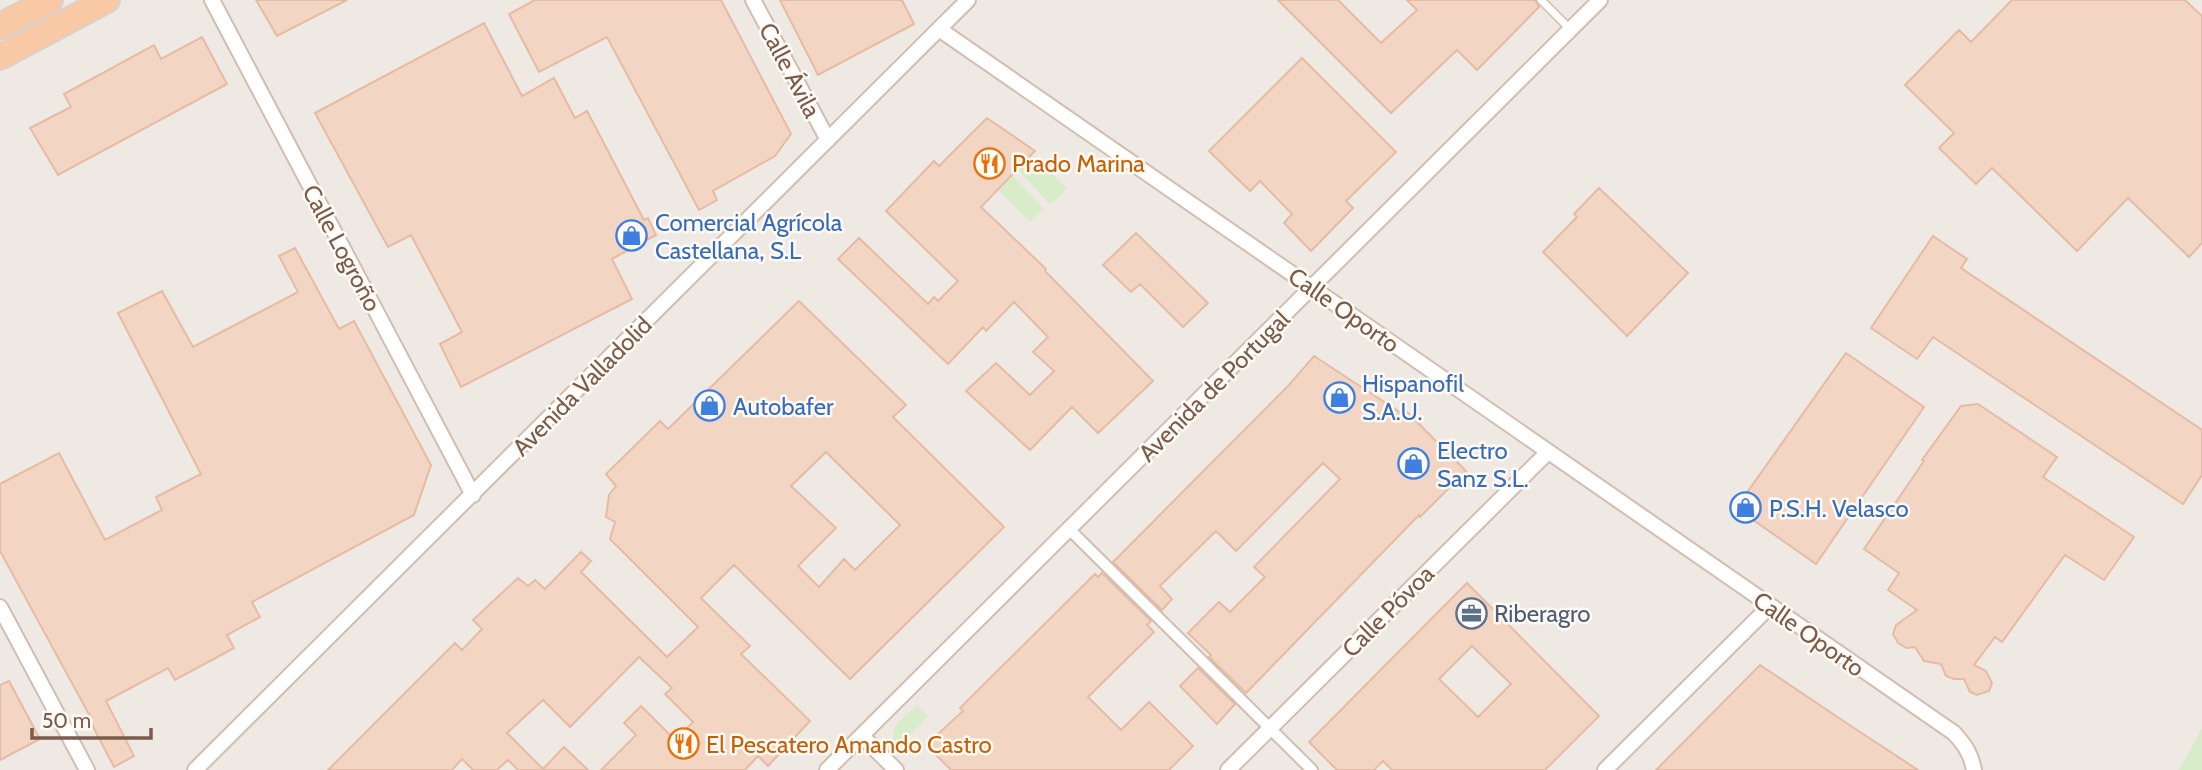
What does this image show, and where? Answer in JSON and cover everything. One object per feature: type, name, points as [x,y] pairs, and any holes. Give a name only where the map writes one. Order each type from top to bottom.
[{"type":"highway","points":[[0,26],[50,0]]},
{"type":"highway","points":[[0,57],[107,0]]},
{"type":"street","name":"Calle Logroño","points":[[212,0],[473,495]]},
{"type":"street","name":"Calle Ávila","points":[[753,0],[828,140]]},
{"type":"street","name":"Avenida Valladolid","points":[[195,770],[968,0]]},
{"type":"street","name":"Avenida de Portugal","points":[[827,770],[1600,0]]},
{"type":"street","name":"Calle Oporto","points":[[939,29],[1954,733],[1971,756],[1974,770]]},
{"type":"street","name":"Calle Póvoa","points":[[1228,770],[1548,452]]},
{"type":"street","points":[[1069,529],[1312,770]]},
{"type":"street","points":[[0,607],[88,770]]},
{"type":"street","points":[[1605,770],[1769,607]]},
{"type":"street","points":[[862,736],[896,770]]},
{"type":"lane","points":[[1541,0],[1570,29]]},
{"type":"shaded area","points":[[0,0],[2202,0],[2202,770],[0,770]]},
{"type":"green space","points":[[1032,155],[1067,189],[1050,204],[1017,169]]},
{"type":"green space","points":[[1012,175],[1044,209],[1030,222],[998,190]]},
{"type":"green space","points":[[917,705],[928,717],[898,747],[893,735],[895,729]]},
{"type":"green space","points":[[2202,728],[2202,770],[2179,770]]},
{"type":"building","points":[[256,0],[347,0],[277,36]]},
{"type":"building","points":[[535,0],[721,0],[791,134],[775,156],[713,191],[717,200],[699,210],[607,37],[539,72],[509,14]]},
{"type":"building","points":[[780,0],[902,0],[914,24],[818,75]]},
{"type":"building","points":[[1278,0],[1338,0],[1381,43],[1417,10],[1407,0],[1535,0],[1539,7],[1477,70],[1457,50],[1391,113]]},
{"type":"building","points":[[2012,0],[2185,0],[2202,16],[2202,243],[2189,257],[2128,198],[2077,251],[1992,168],[1976,184],[1939,148],[1954,133],[1905,85],[1959,30],[1971,42]]},
{"type":"building","points":[[484,23],[522,96],[554,78],[575,118],[587,111],[644,220],[648,218],[656,235],[612,259],[632,299],[461,387],[440,344],[462,332],[411,235],[388,247],[315,113]]},
{"type":"building","points":[[202,37],[227,84],[58,175],[30,128],[71,107],[64,94],[154,45],[161,59]]},
{"type":"building","points":[[1302,58],[1396,152],[1346,201],[1353,208],[1311,251],[1284,223],[1292,214],[1260,181],[1250,191],[1209,151]]},
{"type":"building","points":[[987,118],[1035,151],[981,207],[1046,269],[1045,271],[1153,381],[1098,433],[1072,407],[1030,450],[966,391],[996,363],[1030,395],[1054,371],[1033,352],[1048,337],[1014,302],[986,331],[983,327],[948,364],[838,259],[859,238],[928,304],[934,297],[938,301],[958,281],[886,211],[934,161],[939,166]]},
{"type":"building","points":[[1599,188],[1688,273],[1627,336],[1543,252],[1577,217],[1574,214]]},
{"type":"building","points":[[1136,233],[1208,303],[1183,327],[1140,284],[1131,292],[1103,265]]},
{"type":"building","points":[[1933,236],[1967,259],[1961,268],[2202,430],[2202,475],[2183,504],[1933,337],[1917,359],[1871,328]]},
{"type":"building","points":[[295,248],[339,329],[354,321],[431,465],[414,515],[252,602],[260,617],[227,635],[234,648],[175,680],[168,668],[106,701],[134,756],[114,767],[89,719],[91,718],[0,551],[0,484],[59,453],[105,540],[162,510],[156,497],[201,474],[118,313],[162,291],[193,347],[298,292],[279,256]]},
{"type":"building","points":[[799,301],[906,405],[893,417],[1004,527],[850,679],[734,565],[701,598],[750,646],[741,654],[810,721],[768,766],[758,756],[745,770],[601,770],[636,735],[624,723],[641,706],[675,740],[693,722],[665,694],[672,688],[639,657],[570,727],[543,700],[507,733],[543,769],[564,747],[588,770],[518,770],[508,760],[497,770],[473,770],[462,759],[452,770],[328,770],[455,643],[462,650],[482,629],[473,620],[518,578],[528,586],[535,580],[545,589],[581,552],[591,561],[581,572],[667,657],[698,627],[610,539],[615,522],[606,517],[609,495],[616,486],[606,474],[660,421],[668,429]],"holes":[[[826,452],[900,525],[855,570],[844,559],[819,587],[798,566],[836,528],[791,486]]]},
{"type":"building","points":[[1846,353],[1924,407],[1816,564],[1736,508]]},
{"type":"building","points":[[1314,356],[1404,415],[1407,412],[1466,471],[1420,517],[1419,515],[1246,693],[1188,633],[1219,602],[1230,612],[1265,577],[1254,567],[1340,479],[1323,463],[1236,551],[1216,531],[1160,586],[1172,599],[1162,610],[1113,562],[1289,385]]},
{"type":"building","points":[[1978,404],[2057,457],[2043,477],[2134,537],[2104,580],[2065,555],[2002,642],[1995,637],[1974,665],[1986,671],[1992,683],[1989,691],[1977,695],[1970,692],[1964,679],[1946,676],[1941,664],[1924,661],[1915,647],[1907,648],[1898,643],[1893,634],[1896,625],[1917,610],[1888,590],[1899,573],[1864,549],[1961,406]]},
{"type":"building","points":[[1102,573],[1151,621],[1147,625],[1154,632],[1088,697],[1121,730],[1149,702],[1193,746],[1169,770],[951,770],[926,745],[963,711],[960,708],[1095,574],[1098,577]]},
{"type":"building","points":[[1467,583],[1599,716],[1545,770],[1392,770],[1383,761],[1374,770],[1337,770],[1309,742]],"holes":[[[1472,646],[1511,684],[1478,717],[1439,679]]]},
{"type":"building","points":[[1760,665],[1848,724],[1918,770],[1656,770]]},
{"type":"building","points":[[1198,668],[1235,704],[1217,724],[1180,686]]},
{"type":"building","points":[[9,681],[40,739],[0,760],[0,685]]},
{"type":"place","name":"Prado Marina","points":[[989,163]]},
{"type":"place","name":"Comercial Agrícola Castellana, S.L","points":[[632,236]]},
{"type":"place","name":"Hispanofil S.A.U.","points":[[1339,397]]},
{"type":"place","name":"Autobafer","points":[[710,406]]},
{"type":"place","name":"Electro Sanz S.L.","points":[[1414,464]]},
{"type":"place","name":"P.S.H. Velasco","points":[[1746,508]]},
{"type":"place","name":"Riberagro","points":[[1471,613]]},
{"type":"place","name":"El Pescatero Amando Castro","points":[[683,744]]}]
